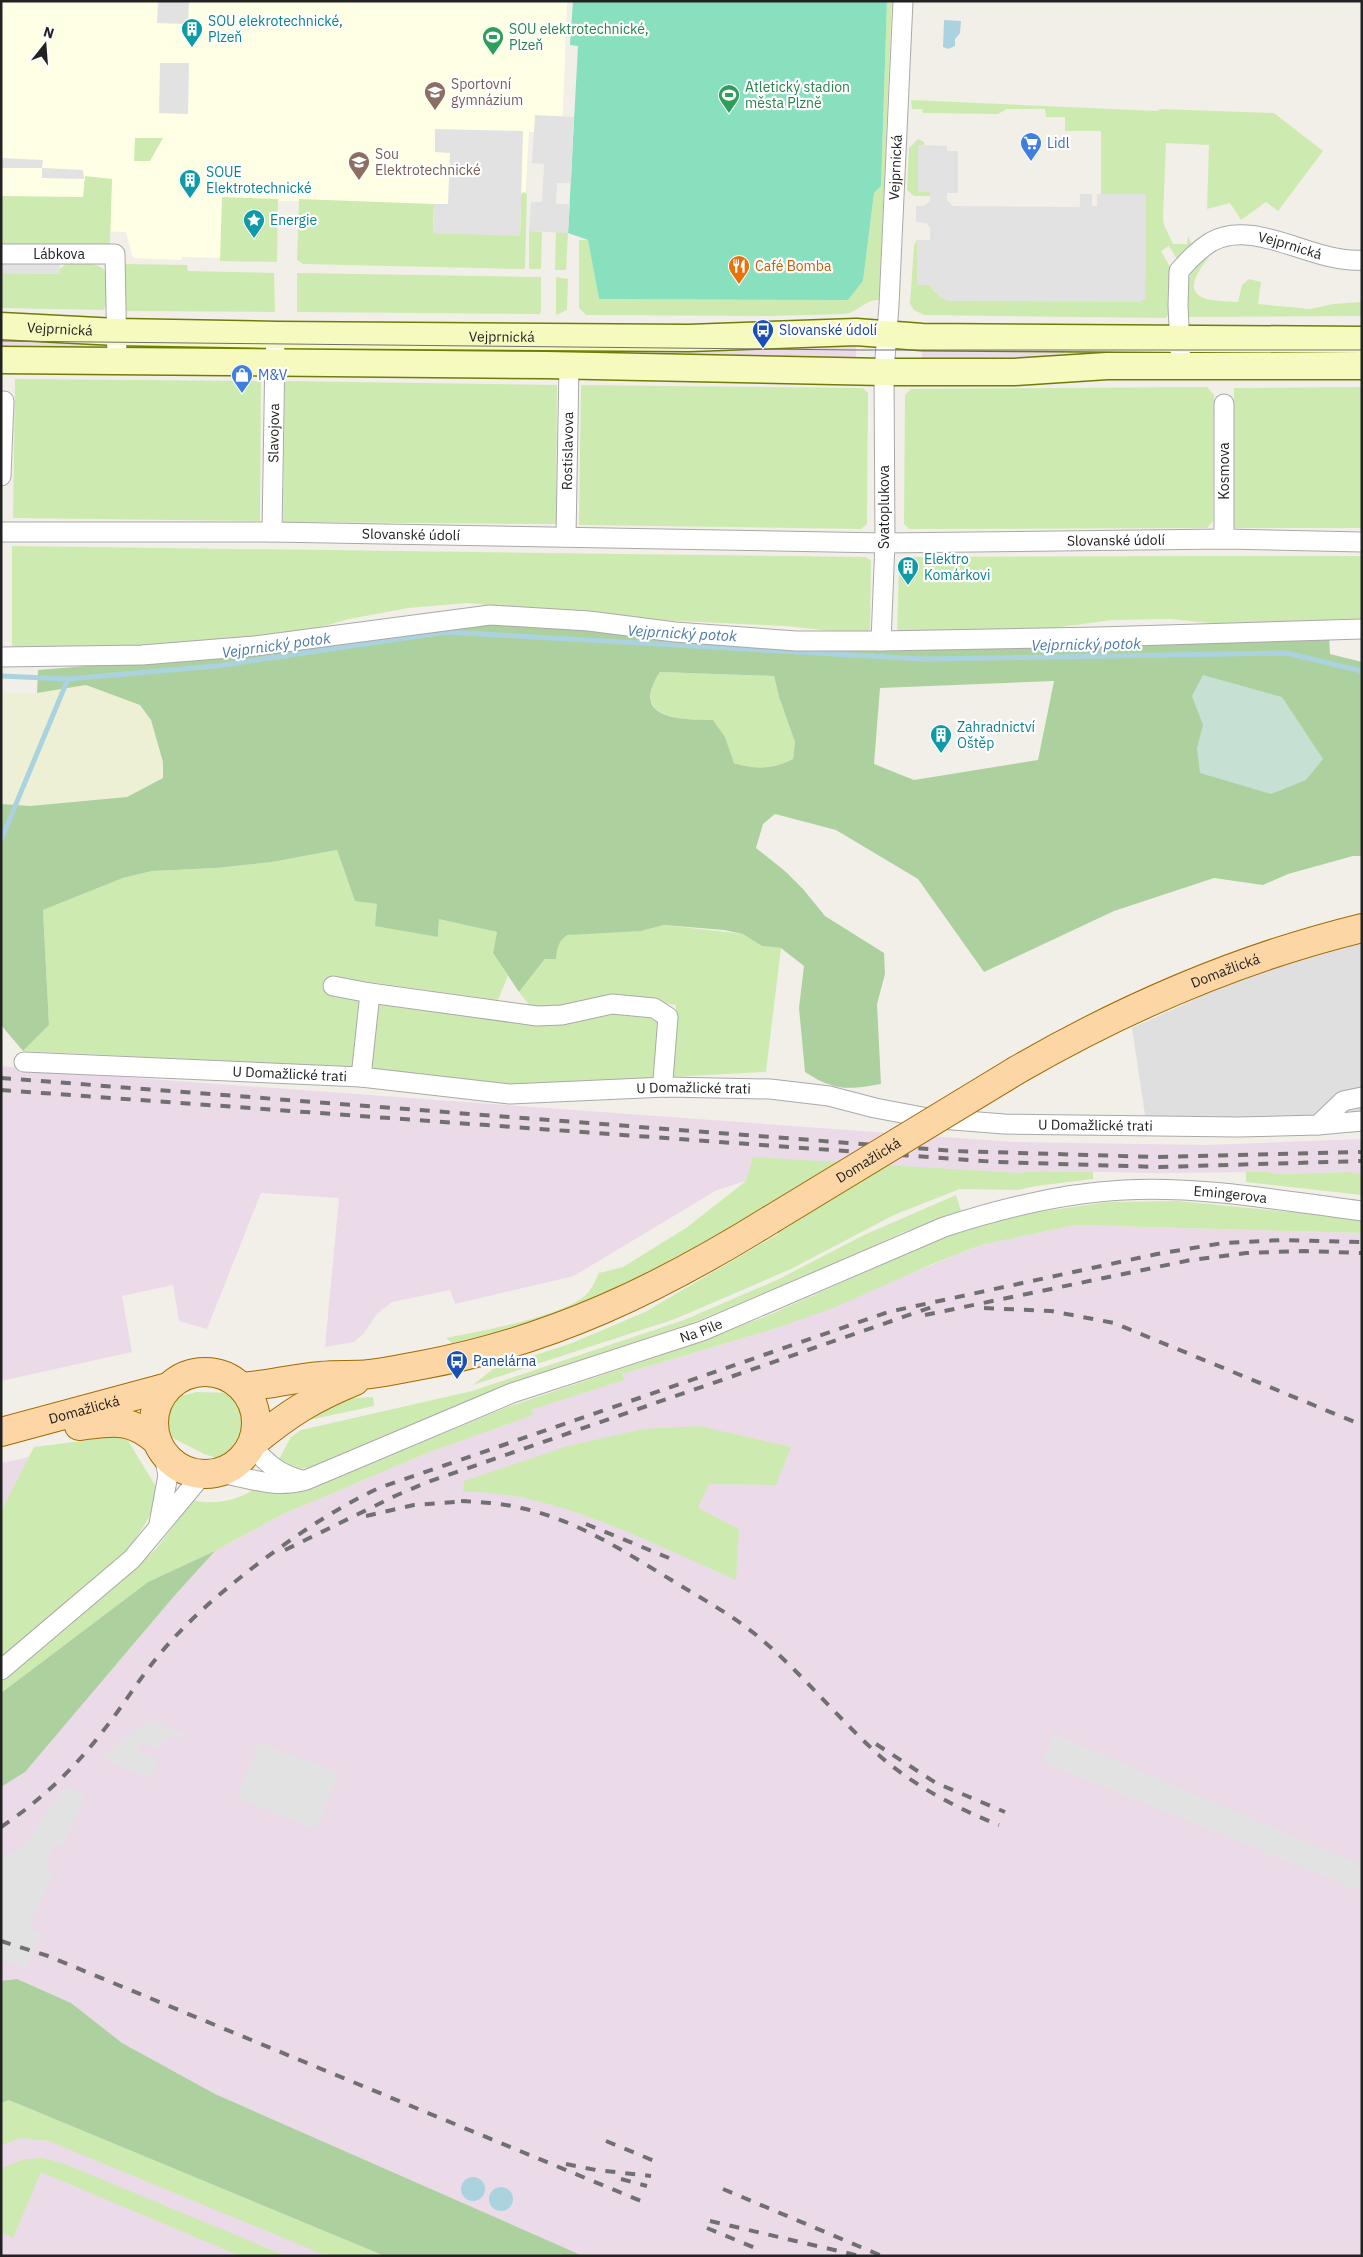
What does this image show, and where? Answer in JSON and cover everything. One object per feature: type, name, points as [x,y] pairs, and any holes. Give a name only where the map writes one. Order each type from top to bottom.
[{"type":"main road","name":"Vejprnická","points":[[1,326],[117,332],[546,338],[696,338],[800,333],[887,334],[922,337],[1362,340]]},
{"type":"main road","name":"Vejprnická","points":[[1,360],[117,359],[884,372],[1014,372],[1107,366],[1362,366]]},
{"type":"main road","name":"Domažlická","points":[[1,1434],[168,1387],[183,1376],[202,1372],[224,1375],[242,1387],[320,1376],[370,1374],[455,1359],[524,1340],[583,1319],[663,1283],[711,1257],[1017,1070],[1090,1030],[1168,992],[1259,957],[1362,928]]},
{"type":"main road","name":"Domažlická","points":[[1,1434],[113,1422],[140,1428],[180,1468],[209,1473],[236,1464],[252,1444],[294,1411],[323,1394],[370,1374]]},
{"type":"main road","points":[[160,1446],[154,1418],[159,1401],[168,1387]]},
{"type":"main road","points":[[242,1387],[254,1407],[256,1431],[252,1444]]},
{"type":"street","name":"Vejprnická","points":[[884,372],[903,1]]},
{"type":"street","name":"Vejprnická","points":[[1181,366],[1179,271],[1196,253],[1212,241],[1232,236],[1255,235],[1326,256],[1362,260]]},
{"type":"street","name":"Lábkova","points":[[1,254],[115,254],[117,332]]},
{"type":"street","points":[[117,332],[117,359]]},
{"type":"street","name":"Slavojova","points":[[272,532],[276,335]]},
{"type":"street","name":"Rostislavova","points":[[546,338],[558,365],[569,400],[566,536]]},
{"type":"street","name":"Svatoplukova","points":[[881,641],[885,543],[884,372]]},
{"type":"street","points":[[1,476],[4,401]]},
{"type":"street","name":"Kosmova","points":[[1224,404],[1224,539]]},
{"type":"street","name":"Slovanské údolí","points":[[1,532],[272,532],[885,543],[1224,539],[1362,542]]},
{"type":"street","points":[[1,657],[152,654],[254,646],[490,615],[589,620],[676,632],[788,640],[881,641],[1362,629]]},
{"type":"street","points":[[333,986],[370,993],[537,1016],[562,1015],[612,1004],[654,1008],[668,1017],[663,1080],[666,1087]]},
{"type":"street","points":[[361,1077],[370,993]]},
{"type":"street","name":"U Domažlické trati","points":[[24,1062],[361,1077],[510,1094],[666,1087],[770,1089],[829,1096],[875,1108],[928,1118],[1004,1124],[1147,1127],[1318,1125],[1362,1121]]},
{"type":"street","points":[[1318,1125],[1343,1102],[1362,1097]]},
{"type":"street","name":"Emingerova","points":[[1098,1192],[1126,1190],[1191,1191],[1362,1211]]},
{"type":"street","name":"Na Pile","points":[[209,1473],[233,1474],[275,1485],[306,1480],[512,1393],[702,1331],[944,1227],[1030,1202],[1098,1192]]},
{"type":"street","points":[[252,1444],[275,1470],[287,1477],[306,1480]]},
{"type":"street","points":[[158,1528],[168,1475],[160,1446]]},
{"type":"street","points":[[1,1670],[132,1559],[209,1473]]},
{"type":"shaded area","points":[[1,1],[567,1],[562,133],[529,132],[523,240],[299,199],[299,201],[279,201],[278,199],[222,201],[221,258],[182,257],[181,260],[133,258],[126,232],[1,228]]},
{"type":"shaded area","points":[[158,1],[189,1],[188,24],[157,23]]},
{"type":"shaded area","points":[[160,63],[189,63],[188,114],[159,113]]},
{"type":"shaded area","points":[[535,115],[574,117],[571,183],[557,183],[556,204],[570,204],[568,233],[529,231],[531,202],[542,202],[544,164],[532,163]]},
{"type":"shaded area","points":[[435,129],[523,131],[520,236],[433,233],[434,204],[448,204],[450,153],[435,152]]},
{"type":"shaded area","points":[[918,145],[947,146],[947,151],[958,151],[958,193],[947,193],[947,200],[953,206],[1080,207],[1080,194],[1092,194],[1092,206],[1097,206],[1097,194],[1146,194],[1145,298],[1141,302],[948,301],[940,297],[930,285],[917,285],[917,240],[930,240],[930,228],[926,223],[916,222],[916,206],[923,206],[930,201],[930,192],[918,192]]},
{"type":"shaded area","points":[[1,158],[43,160],[42,168],[1,168]]},
{"type":"shaded area","points":[[42,168],[83,170],[84,179],[42,178]]},
{"type":"shaded area","points":[[1,262],[60,263],[60,274],[1,273]]},
{"type":"shaded area","points":[[1,335],[109,337],[109,353],[1,353]]},
{"type":"shaded area","points":[[556,342],[856,343],[856,365],[555,360]]},
{"type":"shaded area","points":[[922,344],[1167,344],[1167,362],[922,363]]},
{"type":"shaded area","points":[[1203,675],[1282,697],[1323,759],[1306,780],[1271,794],[1200,773],[1197,748],[1203,725],[1192,696]]},
{"type":"shaded area","points":[[86,685],[140,705],[151,720],[163,762],[163,778],[127,797],[30,806],[1,804],[1,693],[37,693]]},
{"type":"shaded area","points":[[1362,938],[1362,1132],[1234,1136],[1148,1135],[1132,1028],[1200,997],[1199,990]]},
{"type":"shaded area","points":[[1,1066],[95,1075],[1013,1142],[1207,1145],[1362,1139],[1362,1174],[1349,1172],[1277,1174],[1268,1172],[1039,1171],[746,1181],[717,1190],[574,1276],[455,1304],[450,1290],[392,1302],[377,1314],[364,1333],[354,1342],[325,1347],[339,1198],[261,1193],[207,1329],[179,1321],[173,1285],[122,1296],[132,1352],[1,1381]]},
{"type":"shaded area","points":[[1075,1225],[1362,1233],[1362,2256],[1,2256],[1,1693],[167,1572],[215,1551],[283,1514],[430,1452],[532,1415],[530,1410],[623,1380],[622,1374],[774,1329],[981,1245]]},
{"type":"shaded area","points":[[29,1457],[1,1511],[1,1463]]},
{"type":"shaded area","points":[[150,1720],[189,1735],[174,1737],[164,1741],[157,1749],[143,1744],[140,1745],[138,1750],[157,1759],[149,1778],[102,1759],[120,1742]]},
{"type":"shaded area","points":[[1054,1734],[1362,1866],[1362,1880],[1358,1890],[1042,1762]]},
{"type":"shaded area","points":[[259,1742],[339,1773],[316,1830],[237,1797]]},
{"type":"shaded area","points":[[68,1787],[85,1794],[63,1846],[55,1843],[45,1869],[53,1873],[29,1928],[41,1934],[26,1969],[1,1959],[1,1858],[23,1848],[56,1797]]},
{"type":"green space","name":"Atletický stadion města Plzně","points":[[573,1],[887,1],[881,186],[874,193],[863,281],[848,300],[599,299],[588,240],[568,233],[578,46],[570,45]]},
{"type":"green space","points":[[887,1],[892,1],[879,300],[870,301],[845,314],[772,316],[586,315],[579,308],[579,240],[588,240],[599,299],[848,300],[863,281],[874,193],[881,186]]},
{"type":"green space","points":[[911,100],[1157,111],[1160,109],[1274,113],[1323,151],[1278,211],[1266,202],[1241,220],[1230,203],[1207,209],[1209,145],[1166,143],[1164,225],[1173,244],[1187,244],[1188,235],[1192,246],[1178,261],[1169,246],[1161,251],[1172,270],[1168,295],[1170,312],[1166,318],[924,315],[914,310],[910,304],[914,246],[917,240],[917,285],[930,285],[935,292],[1143,300],[1145,298],[1146,195],[1101,194],[1101,131],[1065,131],[1065,117],[1046,117],[1045,109],[1007,109],[998,114],[923,113],[922,109],[912,109]]},
{"type":"green space","points":[[135,138],[163,138],[150,161],[134,161]]},
{"type":"green space","points":[[918,139],[924,142],[924,145],[919,145],[918,192],[930,192],[930,196],[914,196],[907,190],[909,148]]},
{"type":"green space","points":[[85,176],[112,179],[110,244],[106,246],[1,246],[1,196],[83,197]]},
{"type":"green space","points":[[524,192],[527,194],[525,268],[523,269],[303,264],[297,260],[299,199],[434,204],[433,233],[520,235],[521,194]]},
{"type":"green space","points":[[222,197],[278,199],[277,262],[220,261]]},
{"type":"green space","points":[[529,231],[542,232],[541,269],[529,269]]},
{"type":"green space","points":[[556,232],[568,233],[566,270],[555,270]]},
{"type":"green space","points":[[1208,254],[1209,257],[1195,281],[1194,289],[1197,294],[1204,298],[1238,302],[1242,285],[1249,279],[1261,282],[1258,304],[1310,309],[1333,304],[1362,302],[1362,316],[1187,317],[1187,282],[1194,270]]},
{"type":"green space","points":[[68,262],[99,266],[107,273],[106,306],[103,310],[1,308],[1,273],[59,274],[60,269]]},
{"type":"green space","points":[[125,264],[187,265],[188,271],[274,273],[275,312],[126,311]]},
{"type":"green space","points":[[297,273],[541,277],[541,311],[540,314],[297,312]]},
{"type":"green space","points":[[556,277],[568,279],[567,310],[556,315]]},
{"type":"green space","points":[[15,379],[261,381],[260,521],[13,518]]},
{"type":"green space","points":[[285,381],[557,385],[556,524],[283,522]]},
{"type":"green space","points":[[581,385],[863,388],[868,393],[867,524],[861,529],[579,525]]},
{"type":"green space","points":[[1207,387],[1214,395],[1213,521],[1207,528],[909,529],[904,524],[905,395],[911,389]]},
{"type":"green space","points":[[1362,387],[1362,528],[1232,528],[1234,388]]},
{"type":"green space","points":[[12,546],[866,557],[871,561],[870,635],[785,626],[592,617],[468,603],[408,608],[349,619],[310,630],[198,646],[12,650]]},
{"type":"green space","points":[[1362,556],[1362,622],[1229,625],[1171,619],[1112,620],[1004,635],[897,637],[899,562],[903,557]]},
{"type":"green space","points":[[485,623],[793,646],[899,650],[1329,637],[1330,654],[1362,662],[1362,856],[1353,856],[1288,874],[1263,885],[1214,878],[1114,911],[984,972],[918,879],[836,830],[775,814],[763,824],[756,848],[785,871],[825,916],[884,953],[885,974],[877,1004],[881,1084],[850,1088],[824,1083],[805,1072],[799,1008],[804,966],[781,948],[762,946],[743,934],[724,930],[664,925],[641,931],[568,935],[560,942],[556,959],[545,959],[519,992],[493,953],[497,932],[439,919],[438,937],[375,926],[377,904],[355,901],[337,850],[272,862],[216,868],[152,871],[123,878],[43,910],[49,1025],[23,1051],[1,1025],[1,804],[30,806],[127,797],[163,778],[163,762],[151,720],[140,705],[86,685],[37,693],[38,670],[221,655]],"holes":[[[660,672],[774,676],[779,697],[795,742],[793,759],[772,767],[749,767],[734,763],[725,737],[713,720],[673,717],[662,714],[654,708],[650,699],[652,688]],[[1054,681],[1038,760],[914,780],[874,764],[880,688]]]},
{"type":"green space","points":[[660,672],[774,676],[779,697],[795,742],[793,759],[772,767],[749,767],[734,763],[725,737],[713,720],[673,717],[662,713],[655,707],[651,699],[652,687]]},
{"type":"green space","points":[[337,850],[355,900],[377,904],[438,936],[439,918],[497,932],[493,953],[508,976],[498,1000],[333,977],[330,992],[359,1001],[353,1067],[23,1051],[49,1025],[43,910],[123,878],[152,871],[216,868],[272,862]]},
{"type":"green space","points":[[664,925],[744,934],[762,946],[781,948],[766,1072],[672,1077],[676,1005],[639,1001],[533,1010],[519,992],[563,937],[577,933],[641,931]]},
{"type":"green space","points":[[378,1003],[609,1013],[650,1013],[662,1023],[659,1074],[653,1082],[512,1087],[374,1070],[369,1062]]},
{"type":"green space","points":[[753,1157],[1018,1173],[1039,1171],[1093,1172],[1093,1179],[1018,1190],[960,1189],[894,1215],[791,1269],[675,1319],[473,1385],[493,1369],[572,1343],[645,1312],[778,1234],[763,1211],[654,1273],[596,1299],[535,1321],[494,1333],[452,1343],[446,1338],[546,1315],[580,1299],[590,1290],[599,1273],[623,1267],[686,1228],[746,1181]]},
{"type":"green space","points":[[1246,1172],[1277,1174],[1349,1172],[1362,1174],[1362,1195],[1246,1182]]},
{"type":"green space","points":[[956,1195],[961,1211],[901,1233],[836,1264],[692,1323],[541,1373],[316,1467],[296,1468],[278,1461],[291,1437],[301,1430],[472,1391],[684,1320],[777,1280],[864,1235]]},
{"type":"green space","points":[[1178,1201],[1362,1219],[1362,1233],[1075,1225],[981,1245],[930,1265],[833,1308],[774,1329],[622,1374],[624,1380],[531,1410],[533,1415],[430,1452],[283,1514],[215,1551],[148,1582],[1,1693],[1,1681],[136,1568],[156,1549],[193,1500],[201,1502],[225,1501],[242,1496],[255,1488],[277,1494],[286,1494],[313,1488],[507,1407],[668,1353],[769,1315],[935,1241],[988,1223],[1038,1212],[1108,1202]]},
{"type":"green space","points":[[197,1392],[233,1393],[243,1411],[244,1429],[242,1437],[238,1446],[223,1460],[204,1454],[163,1433],[162,1417],[170,1398]]},
{"type":"green space","points":[[373,1397],[374,1406],[309,1420],[303,1418],[338,1399]]},
{"type":"green space","points":[[699,1426],[791,1447],[776,1485],[709,1484],[698,1508],[739,1529],[736,1580],[638,1536],[567,1510],[531,1500],[496,1494],[463,1492],[464,1481],[568,1446],[643,1429]]},
{"type":"green space","points":[[113,1437],[127,1439],[155,1485],[160,1488],[146,1523],[136,1538],[111,1566],[1,1659],[1,1511],[34,1447]]},
{"type":"green space","points":[[215,1551],[175,1595],[25,1772],[1,1787],[1,1693],[148,1582]]},
{"type":"green space","points":[[17,1979],[71,2003],[122,2043],[215,2094],[583,2256],[385,2256],[9,2100],[1,2103],[1,1981]]},
{"type":"green space","points":[[9,2100],[385,2256],[327,2256],[49,2141],[21,2138],[1,2145],[1,2103]]},
{"type":"green space","points":[[43,2158],[65,2164],[286,2256],[240,2256],[41,2172],[13,2238],[1,2233],[1,2168],[25,2159]]},
{"type":"water","points":[[944,20],[961,21],[960,33],[955,39],[955,46],[948,49],[943,47]]},
{"type":"water","points":[[473,2177],[482,2180],[485,2189],[482,2198],[473,2201],[464,2198],[461,2189],[464,2180]]},
{"type":"water","points":[[501,2187],[510,2190],[513,2199],[510,2208],[501,2211],[492,2208],[489,2199],[492,2190]]},
{"type":"waterway","name":"Vejprnický potok","points":[[1,676],[68,679],[216,666],[446,632],[923,659],[1286,653],[1362,671]]},
{"type":"waterway","points":[[1,840],[68,679]]},
{"type":"tram line","points":[[1,341],[856,350],[1362,350]]},
{"type":"railway","points":[[1,1078],[954,1151],[1156,1157],[1362,1152]]},
{"type":"railway","points":[[1,1090],[997,1162],[1159,1167],[1362,1161]]},
{"type":"railway","points":[[1,1827],[56,1784],[92,1745],[159,1655],[203,1609],[251,1569],[297,1536],[329,1515],[379,1488],[888,1312],[1157,1254],[1223,1243],[1282,1240],[1362,1242]]},
{"type":"railway","points":[[925,1315],[1191,1260],[1246,1253],[1304,1251],[1362,1253]]},
{"type":"railway","points":[[285,1550],[425,1483],[932,1307]]},
{"type":"railway","points":[[984,1308],[1051,1311],[1114,1323],[1362,1425]]},
{"type":"railway","points":[[461,1501],[506,1505],[542,1513],[600,1538],[637,1559],[725,1613],[755,1634],[773,1649],[871,1748],[901,1773],[941,1798],[999,1825]]},
{"type":"railway","points":[[366,1516],[414,1505],[467,1501]]},
{"type":"railway","points":[[586,1524],[669,1558]]},
{"type":"railway","points":[[876,1744],[936,1783],[1005,1812]]},
{"type":"railway","points":[[1,1941],[48,1956],[641,2201]]},
{"type":"railway","points":[[606,2141],[657,2162]]},
{"type":"railway","points":[[566,2164],[596,2170],[651,2176]]},
{"type":"railway","points":[[621,2179],[647,2186]]},
{"type":"railway","points":[[723,2189],[882,2256]]},
{"type":"railway","points":[[710,2221],[860,2256]]},
{"type":"railway","points":[[707,2228],[760,2250]]},
{"type":"place","name":"SOU elekrotechnické, Plzeň","points":[[192,48]]},
{"type":"place","name":"SOU elektrotechnické, Plzeň","points":[[493,56]]},
{"type":"place","name":"Sportovní gymnázium","points":[[435,111]]},
{"type":"place","name":"Atletický stadion města Plzně","points":[[729,114]]},
{"type":"place","name":"Lidl","points":[[1031,162]]},
{"type":"place","name":"Sou Elektrotechnické","points":[[359,181]]},
{"type":"place","name":"SOUE Elektrotechnické","points":[[190,199]]},
{"type":"place","name":"Energie","points":[[254,239]]},
{"type":"place","name":"Café Bomba","points":[[739,285]]},
{"type":"place","name":"Slovanské údolí","points":[[763,349]]},
{"type":"place","name":"M&V","points":[[242,394]]},
{"type":"place","name":"Elektro Komárkovi","points":[[908,586]]},
{"type":"place","name":"Zahradnictví Oštěp","points":[[941,754]]},
{"type":"place","name":"Panelárna","points":[[457,1380]]}]
